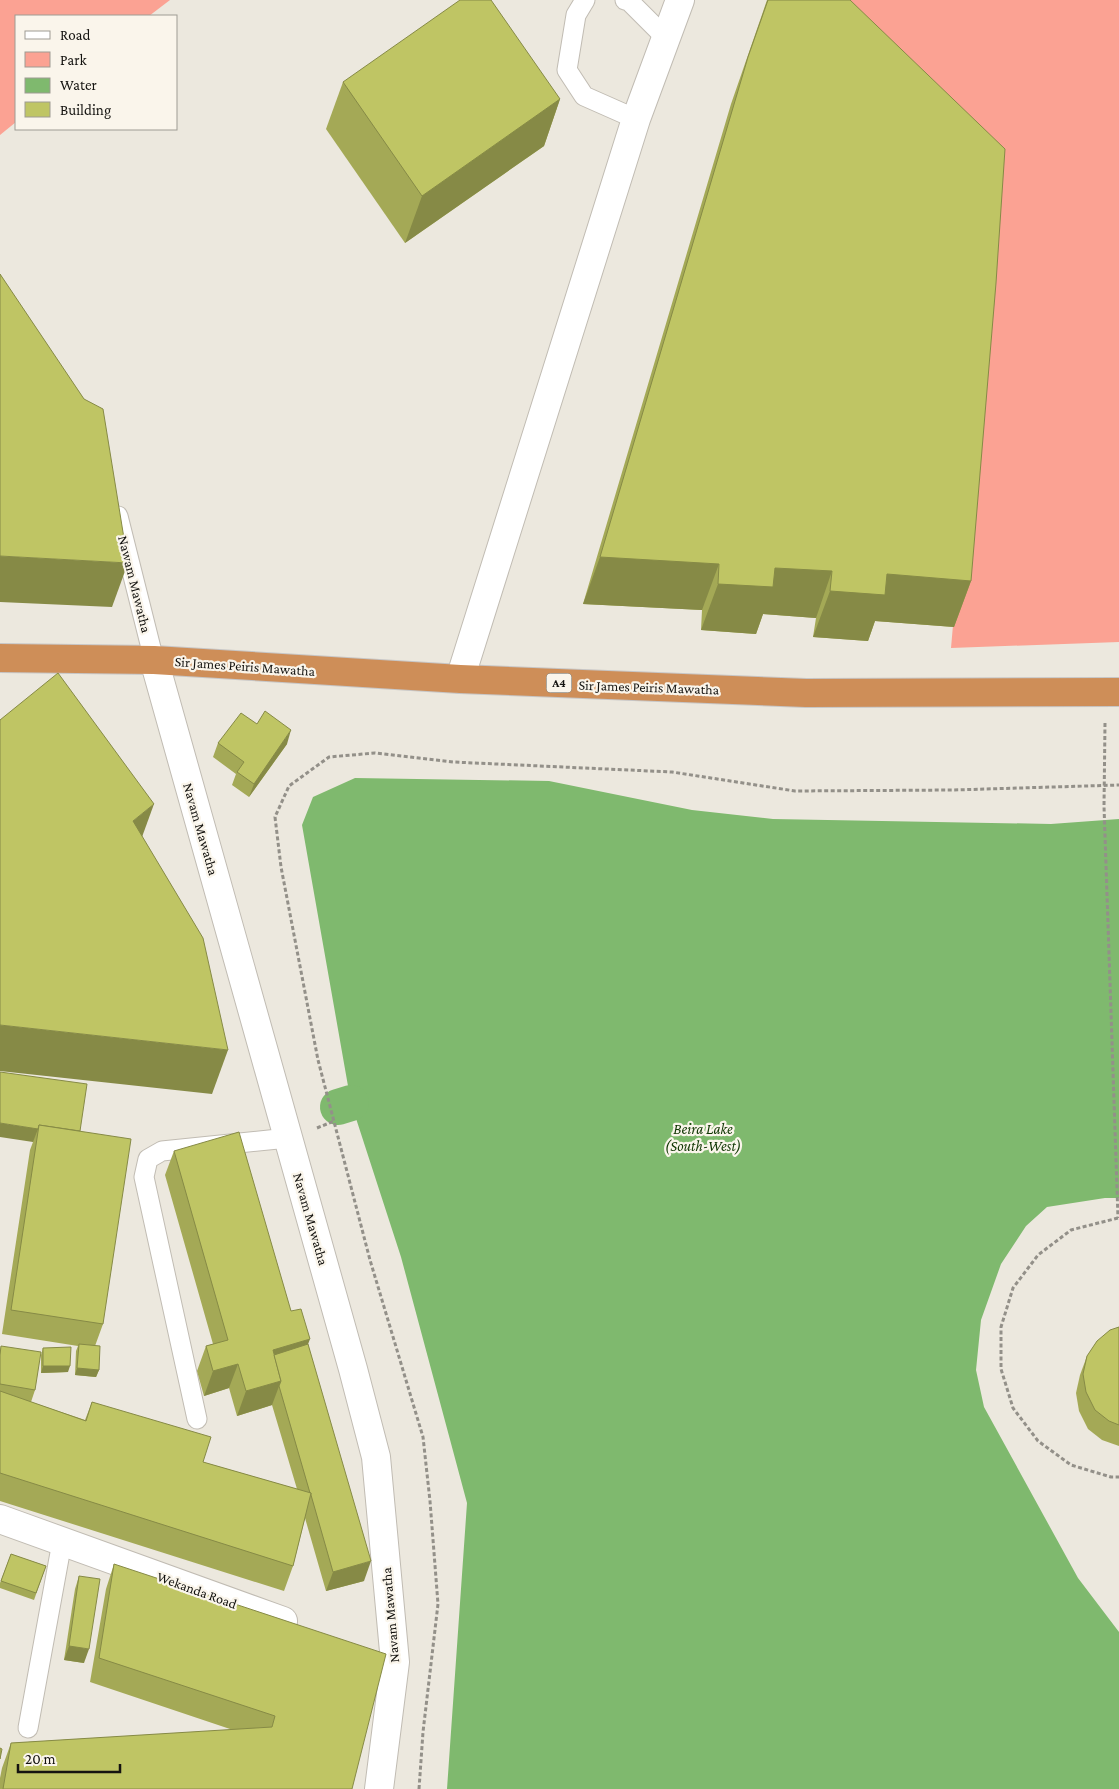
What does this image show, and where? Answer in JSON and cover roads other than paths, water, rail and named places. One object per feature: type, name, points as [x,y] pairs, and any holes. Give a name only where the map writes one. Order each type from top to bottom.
[{"type":"highway","name":"Sir James Peiris Mawatha","points":[[0,658],[154,660],[460,679],[806,693],[1113,692]]},
{"type":"street","points":[[460,679],[636,119],[680,0]]},
{"type":"street","name":"Navam Mawatha","points":[[154,660],[376,1457],[395,1662],[379,1789]]},
{"type":"street","name":"Wekanda Road","points":[[0,1519],[302,1628]]},
{"type":"street","points":[[367,1652],[395,1662]]},
{"type":"lane","points":[[585,0],[576,15],[567,70],[584,96],[636,119]]},
{"type":"lane","points":[[625,0],[629,1],[667,39]]},
{"type":"lane","name":"Nawam Mawatha","points":[[112,496],[154,660]]},
{"type":"lane","points":[[196,1419],[144,1177],[148,1159],[162,1151],[288,1138]]},
{"type":"lane","points":[[28,1728],[62,1542]]},
{"type":"water","name":"Beira Lake (South-West)","points":[[355,778],[549,781],[692,810],[773,819],[1051,824],[1119,819],[1119,1198],[1105,1198],[1047,1207],[1026,1226],[1001,1264],[981,1320],[976,1370],[984,1407],[1078,1578],[1119,1632],[1119,1789],[447,1789],[467,1503],[401,1257],[351,1103],[302,825],[313,797]]},
{"type":"waterway","points":[[338,1107],[351,1103]]}]
